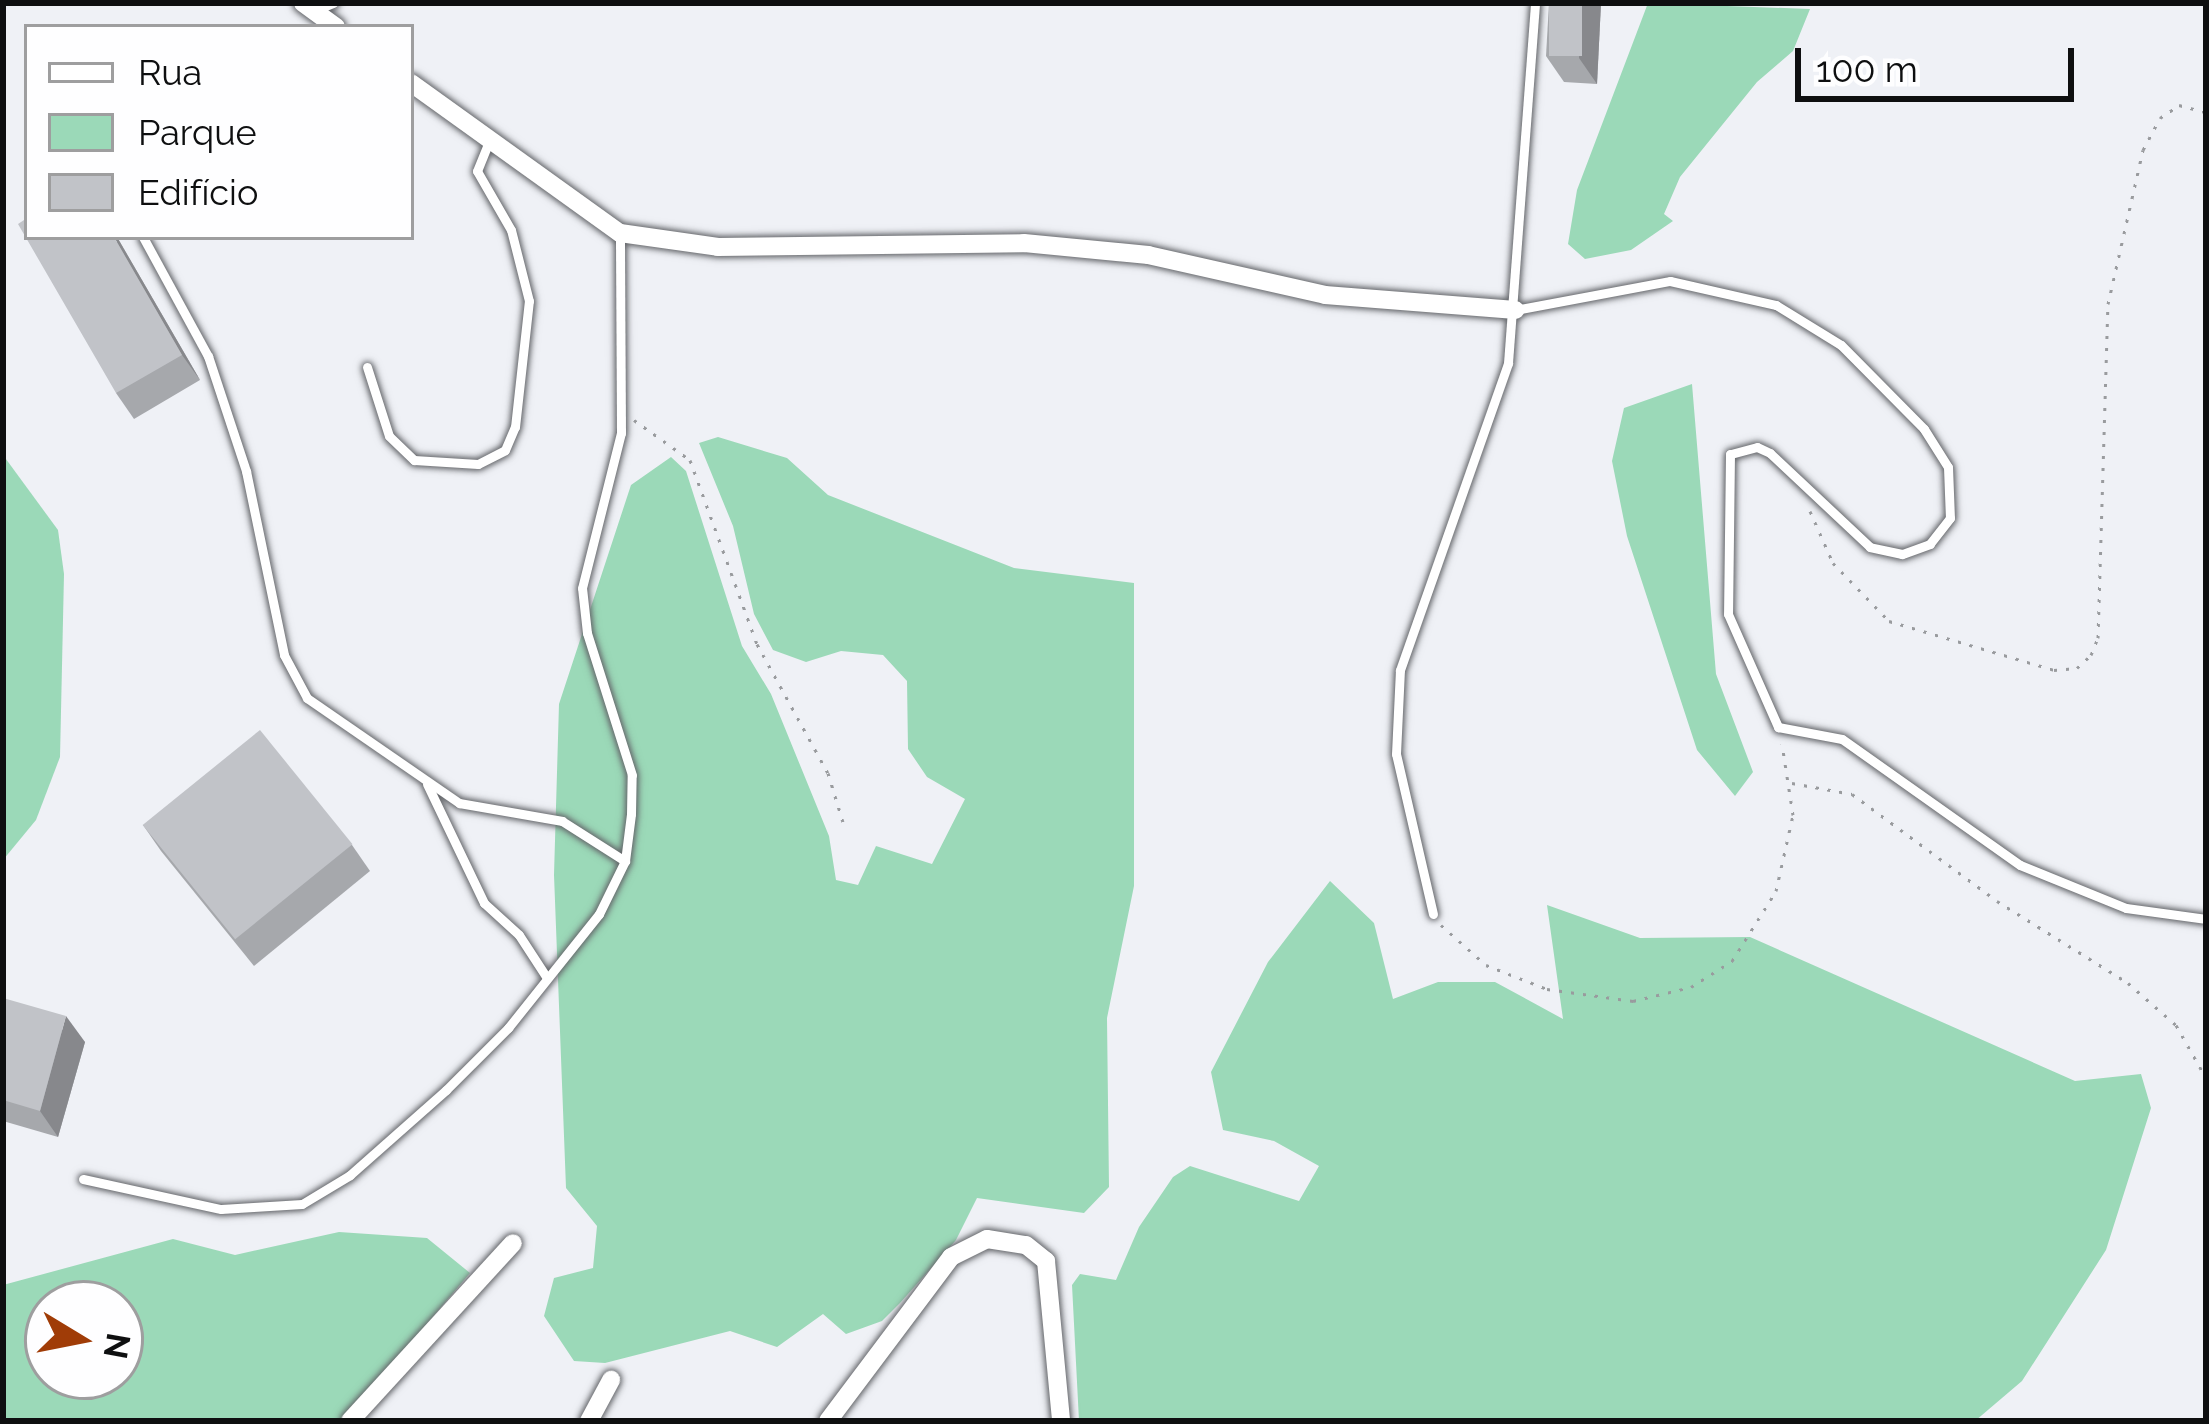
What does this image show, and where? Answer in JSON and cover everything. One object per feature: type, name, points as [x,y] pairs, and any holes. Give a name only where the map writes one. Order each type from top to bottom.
[{"type":"street","points":[[414,85],[620,232],[738,248],[1024,243],[1148,255],[1325,295],[1515,310]]},
{"type":"street","points":[[350,1421],[513,1243]]},
{"type":"street","points":[[828,1421],[968,1243],[1026,1245],[1046,1261],[1060,1421]]},
{"type":"street","points":[[589,1421],[611,1381]]},
{"type":"lane","points":[[308,7],[333,3]]},
{"type":"lane","points":[[1433,914],[1396,754],[1400,670],[1492,424],[1515,310],[1535,3]]},
{"type":"lane","points":[[368,367],[389,436],[414,460],[478,464],[505,450],[515,427],[529,301],[511,230],[477,172],[488,141]]},
{"type":"lane","points":[[82,1179],[221,1209],[302,1204],[350,1175],[446,1090],[598,914],[625,861],[632,776],[587,634],[582,588],[622,413],[620,232]]},
{"type":"lane","points":[[144,240],[208,356],[246,471],[284,655],[307,698],[328,718],[459,803],[562,821],[625,861]]},
{"type":"lane","points":[[1515,310],[1670,281],[1776,305],[1840,345],[1924,430],[1948,466],[1950,518],[1930,544],[1902,554],[1870,547],[1757,447],[1730,454],[1726,471],[1728,614],[1778,728],[1842,739],[2020,866],[2126,908],[2206,919]]},
{"type":"lane","points":[[427,784],[484,903],[519,935],[547,978]]},
{"type":"path","points":[[1795,476],[1833,563],[1889,621],[2026,665],[2077,668],[2098,638],[2108,304],[2143,150],[2160,118],[2179,105],[2206,112]]},
{"type":"path","points":[[622,413],[690,460],[757,644],[828,772],[843,822]]},
{"type":"path","points":[[1433,914],[1450,939],[1486,965],[1547,989],[1633,1001],[1691,986],[1732,961],[1777,891],[1792,783],[1778,728]]},
{"type":"path","points":[[1792,783],[1852,794],[1997,901],[2128,982],[2176,1025],[2206,1078]]},
{"type":"green space","points":[[1648,3],[1810,9],[1793,51],[1757,82],[1680,177],[1664,214],[1673,221],[1631,250],[1585,259],[1568,244],[1577,190]]},
{"type":"green space","points":[[1692,384],[1716,674],[1753,772],[1735,796],[1697,750],[1627,536],[1612,461],[1624,408]]},
{"type":"green space","points":[[718,437],[787,458],[828,495],[1014,568],[1134,583],[1134,886],[1107,1018],[1109,1187],[1084,1213],[977,1198],[956,1240],[900,1303],[882,1321],[846,1334],[823,1314],[777,1347],[730,1331],[605,1363],[574,1361],[544,1316],[554,1278],[593,1268],[597,1226],[566,1188],[554,875],[559,704],[631,485],[671,457],[686,471],[742,646],[771,694],[829,836],[836,880],[858,885],[876,846],[932,864],[965,799],[927,777],[908,749],[907,681],[883,655],[841,651],[806,662],[773,650],[754,614],[733,526],[699,443]]},
{"type":"green space","points":[[3,455],[58,530],[64,574],[60,757],[36,820],[3,860]]},
{"type":"green space","points":[[1330,881],[1374,923],[1393,999],[1438,982],[1495,982],[1563,1019],[1547,905],[1640,938],[1750,937],[2075,1081],[2141,1074],[2151,1108],[2106,1250],[2022,1381],[1975,1421],[1079,1421],[1072,1285],[1080,1274],[1116,1280],[1139,1227],[1173,1177],[1190,1166],[1299,1201],[1319,1166],[1274,1141],[1223,1130],[1211,1072],[1268,962]]},
{"type":"green space","points":[[339,1232],[427,1238],[470,1273],[344,1421],[3,1421],[3,1285],[173,1239],[235,1255]]},
{"type":"building","points":[[1549,3],[1582,3],[1582,56],[1549,56]]},
{"type":"building","points":[[27,240],[116,240],[182,355],[116,393]]},
{"type":"building","points":[[260,730],[353,844],[235,939],[143,825]]},
{"type":"building","points":[[3,998],[66,1016],[40,1111],[3,1100]]}]
